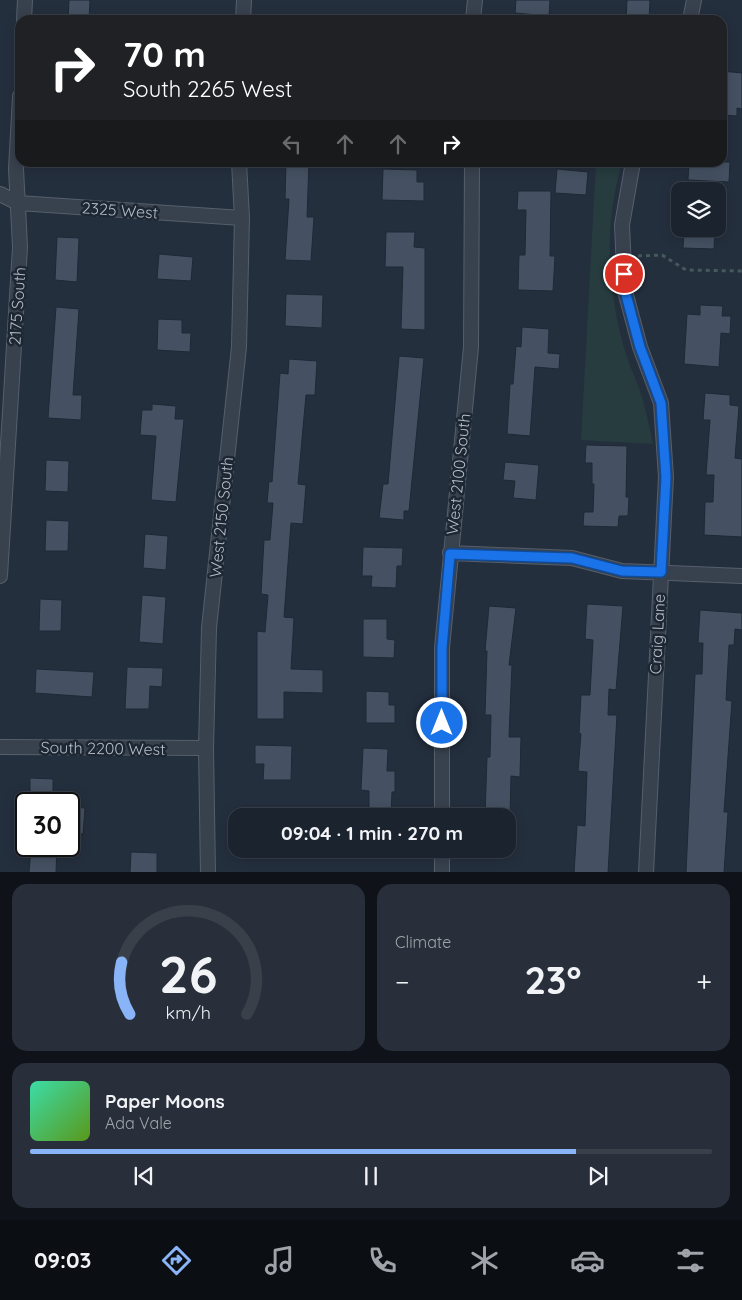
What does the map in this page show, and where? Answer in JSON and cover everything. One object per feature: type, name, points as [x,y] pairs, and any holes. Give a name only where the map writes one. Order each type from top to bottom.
[{"type":"street","points":[[24,15],[26,0]]},
{"type":"street","points":[[243,15],[244,0]]},
{"type":"street","points":[[474,15],[475,0]]},
{"type":"street","points":[[691,15],[694,0]]},
{"type":"street","name":"2175 South","points":[[0,576],[20,247],[16,167]]},
{"type":"street","name":"West 2150 South","points":[[208,872],[206,748],[209,628],[239,347],[242,218],[239,167]]},
{"type":"street","name":"West 2100 South","points":[[442,808],[442,648],[471,347],[472,167]]},
{"type":"street","name":"Craig Lane","points":[[632,167],[622,225],[622,256],[628,301],[640,347],[661,403],[666,477],[646,872]]},
{"type":"street","name":"2325 West","points":[[0,194],[18,203],[242,218]]},
{"type":"street","points":[[450,554],[572,558],[622,571],[742,576]]},
{"type":"street","name":"South 2200 West","points":[[0,746],[206,748]]},
{"type":"street","points":[[442,858],[442,872]]},
{"type":"path","points":[[622,256],[662,255],[686,270],[742,271]]},
{"type":"green space","points":[[596,167],[621,167],[612,209],[610,232],[611,279],[618,325],[627,358],[639,388],[653,444],[581,440]]},
{"type":"building","points":[[69,0],[90,0],[89,15],[68,15]]},
{"type":"building","points":[[516,0],[550,0],[549,15],[515,13]]},
{"type":"building","points":[[627,0],[650,0],[649,15],[626,15]]},
{"type":"building","points":[[727,72],[742,73],[742,109],[737,108],[737,116],[727,115]]},
{"type":"building","points":[[727,162],[730,162],[729,182],[688,180],[689,167],[727,167]]},
{"type":"building","points":[[286,167],[309,167],[307,217],[314,217],[311,261],[285,260],[289,199],[285,199]]},
{"type":"building","points":[[383,169],[417,170],[417,182],[424,182],[424,201],[382,200]]},
{"type":"building","points":[[557,169],[588,172],[586,195],[555,193]]},
{"type":"building","points":[[518,191],[551,191],[550,256],[555,256],[553,291],[518,290],[519,255],[525,255],[526,210],[517,210]]},
{"type":"building","points":[[386,232],[415,232],[414,247],[425,248],[425,330],[401,329],[403,267],[385,267]]},
{"type":"building","points":[[57,237],[79,238],[77,282],[55,280]]},
{"type":"building","points":[[684,237],[715,237],[714,249],[683,248]]},
{"type":"building","points":[[159,254],[193,257],[191,281],[157,279]]},
{"type":"building","points":[[286,294],[323,295],[322,328],[285,326]]},
{"type":"building","points":[[700,305],[723,306],[722,316],[731,316],[730,334],[721,333],[719,367],[684,364],[687,314],[700,315]]},
{"type":"building","points":[[56,307],[79,309],[73,395],[82,395],[81,420],[48,418]]},
{"type":"building","points":[[158,319],[182,320],[182,333],[191,333],[190,352],[157,350]]},
{"type":"building","points":[[522,327],[549,329],[548,353],[560,354],[559,369],[535,367],[530,436],[507,434],[510,384],[513,384],[516,346],[521,347]]},
{"type":"building","points":[[399,356],[424,358],[409,511],[404,511],[404,520],[379,518],[383,484],[388,484]]},
{"type":"building","points":[[289,359],[317,361],[315,395],[306,395],[298,484],[306,485],[303,524],[291,523],[284,617],[294,618],[291,669],[323,670],[323,693],[284,692],[284,719],[257,719],[257,631],[265,632],[268,595],[261,594],[264,540],[270,540],[273,503],[267,503],[269,481],[272,482],[280,373],[288,374]]},
{"type":"building","points":[[705,393],[730,395],[730,405],[739,406],[735,458],[742,459],[742,537],[704,535],[705,502],[713,502],[714,475],[706,475],[710,420],[703,420]]},
{"type":"building","points":[[152,404],[176,406],[175,419],[184,419],[176,502],[151,500],[156,436],[140,435],[142,410],[152,410]]},
{"type":"building","points":[[586,445],[627,446],[626,497],[629,497],[628,516],[619,516],[618,527],[583,526],[584,512],[593,512],[594,484],[592,484],[592,463],[585,463]]},
{"type":"building","points":[[46,460],[69,461],[68,492],[45,491]]},
{"type":"building","points":[[505,462],[539,465],[536,500],[513,498],[515,481],[503,480]]},
{"type":"building","points":[[46,520],[69,521],[68,551],[45,551]]},
{"type":"building","points":[[145,534],[168,536],[166,570],[143,568]]},
{"type":"building","points":[[363,547],[403,548],[402,566],[397,566],[396,588],[371,587],[372,576],[362,576]]},
{"type":"building","points":[[142,595],[166,597],[163,644],[139,642]]},
{"type":"building","points":[[40,599],[62,600],[61,631],[39,631]]},
{"type":"building","points":[[587,604],[623,606],[616,690],[609,689],[608,715],[617,715],[608,872],[574,872],[577,825],[585,826],[587,772],[578,771],[581,734],[579,733],[581,695],[590,695],[593,640],[585,639]]},
{"type":"building","points":[[489,606],[516,608],[509,665],[512,665],[509,737],[521,737],[520,777],[511,776],[510,808],[485,808],[487,757],[490,757],[491,715],[485,715],[487,651],[485,651]]},
{"type":"building","points":[[700,610],[742,613],[742,630],[735,629],[734,645],[729,645],[726,700],[732,701],[724,812],[728,812],[724,872],[686,872],[695,674],[702,674],[703,643],[698,643]]},
{"type":"building","points":[[363,619],[387,619],[387,639],[395,640],[394,658],[363,657]]},
{"type":"building","points":[[127,667],[163,668],[162,687],[150,686],[149,709],[125,709]]},
{"type":"building","points":[[36,669],[94,672],[92,697],[35,693]]},
{"type":"building","points":[[366,691],[389,692],[389,705],[395,705],[395,723],[366,723]]},
{"type":"building","points":[[255,745],[292,746],[291,780],[263,780],[264,764],[255,764]]},
{"type":"building","points":[[363,748],[388,749],[387,771],[395,771],[395,792],[392,792],[391,808],[369,808],[369,791],[361,790]]},
{"type":"building","points":[[30,778],[53,779],[53,792],[30,792]]},
{"type":"building","points":[[80,808],[85,808],[83,834],[80,834]]},
{"type":"building","points":[[131,852],[157,853],[157,872],[130,872]]},
{"type":"building","points":[[30,857],[57,857],[56,872],[29,872]]},
{"type":"route","points":[[442,723],[442,648],[450,554],[572,558],[622,571],[661,572],[666,477],[661,403],[640,347],[625,291],[624,274]]}]
